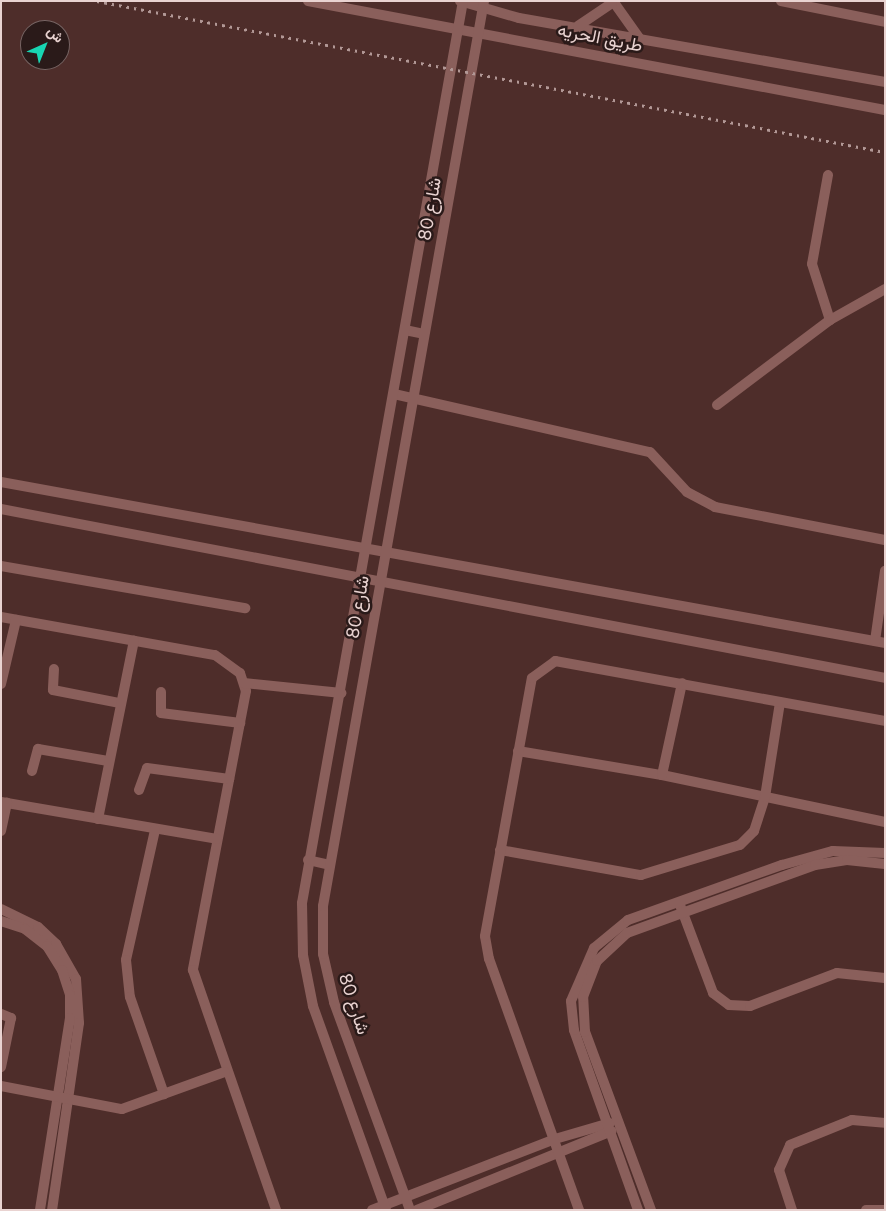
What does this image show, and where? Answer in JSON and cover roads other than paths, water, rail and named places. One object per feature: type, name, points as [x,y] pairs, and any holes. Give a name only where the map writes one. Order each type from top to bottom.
[{"type":"street","name":"طريق الحريه","points":[[308,1],[459,26],[885,110]]},
{"type":"street","name":"طريق الحريه","points":[[462,1],[484,4],[519,18],[578,26],[640,39],[885,82]]},
{"type":"street","name":"شارع 80","points":[[385,1208],[307,981],[301,929],[308,860],[341,692],[462,1]]},
{"type":"street","points":[[781,1],[885,22]]},
{"type":"street","points":[[578,26],[613,2],[640,39]]},
{"type":"street","name":"شارع 80","points":[[410,1210],[327,978],[322,930],[329,865],[484,4]]},
{"type":"street","points":[[828,175],[812,264],[830,320]]},
{"type":"street","points":[[717,405],[830,320],[885,289]]},
{"type":"street","points":[[405,330],[424,334]]},
{"type":"street","points":[[394,394],[650,452],[687,492],[715,507],[885,540]]},
{"type":"street","points":[[1,482],[880,642],[885,571]]},
{"type":"street","points":[[1,509],[361,576],[759,658],[885,678]]},
{"type":"street","points":[[1,566],[245,608]]},
{"type":"street","points":[[1,617],[225,658],[244,683],[240,723],[193,970],[225,1072],[276,1210]]},
{"type":"street","points":[[1,684],[16,620]]},
{"type":"street","points":[[98,819],[119,703],[134,641]]},
{"type":"street","points":[[579,1210],[486,947],[500,850],[532,678],[548,663],[682,683],[885,721]]},
{"type":"street","points":[[54,669],[53,690],[119,703]]},
{"type":"street","points":[[244,683],[341,692]]},
{"type":"street","points":[[662,775],[682,683]]},
{"type":"street","points":[[161,692],[161,712],[240,723]]},
{"type":"street","points":[[500,850],[630,875],[652,873],[740,844],[754,831],[765,797],[780,702]]},
{"type":"street","points":[[32,771],[38,750],[108,761]]},
{"type":"street","points":[[518,751],[662,775],[885,822]]},
{"type":"street","points":[[139,790],[147,768],[229,779]]},
{"type":"street","points":[[1,831],[4,802],[155,830],[218,839]]},
{"type":"street","points":[[155,830],[127,968],[130,997],[164,1094]]},
{"type":"street","points":[[651,1210],[617,1125],[585,1032],[586,983],[597,962],[616,941],[680,906],[818,854],[885,853]]},
{"type":"street","points":[[308,860],[329,865]]},
{"type":"street","points":[[638,1210],[606,1129],[574,1030],[574,986],[584,963],[606,935],[628,920],[680,906],[815,864],[847,860],[885,864]]},
{"type":"street","points":[[680,906],[713,993],[729,1005],[750,1006],[837,973],[885,978]]},
{"type":"street","points":[[1,909],[38,927],[56,944],[76,979],[80,1023],[61,1099],[40,1210]]},
{"type":"street","points":[[1,921],[37,936],[55,958],[67,983],[70,1018],[52,1210]]},
{"type":"street","points":[[1,1014],[11,1018],[1,1067]]},
{"type":"street","points":[[1,1086],[61,1099],[122,1108],[225,1072]]},
{"type":"street","points":[[792,1210],[779,1170],[790,1145],[852,1120],[885,1123]]},
{"type":"street","points":[[417,1210],[558,1152],[617,1125]]},
{"type":"street","points":[[372,1210],[385,1208],[555,1139],[606,1129]]},
{"type":"street","points":[[866,1210],[885,1210]]},
{"type":"railway","points":[[97,1],[885,152]]}]
